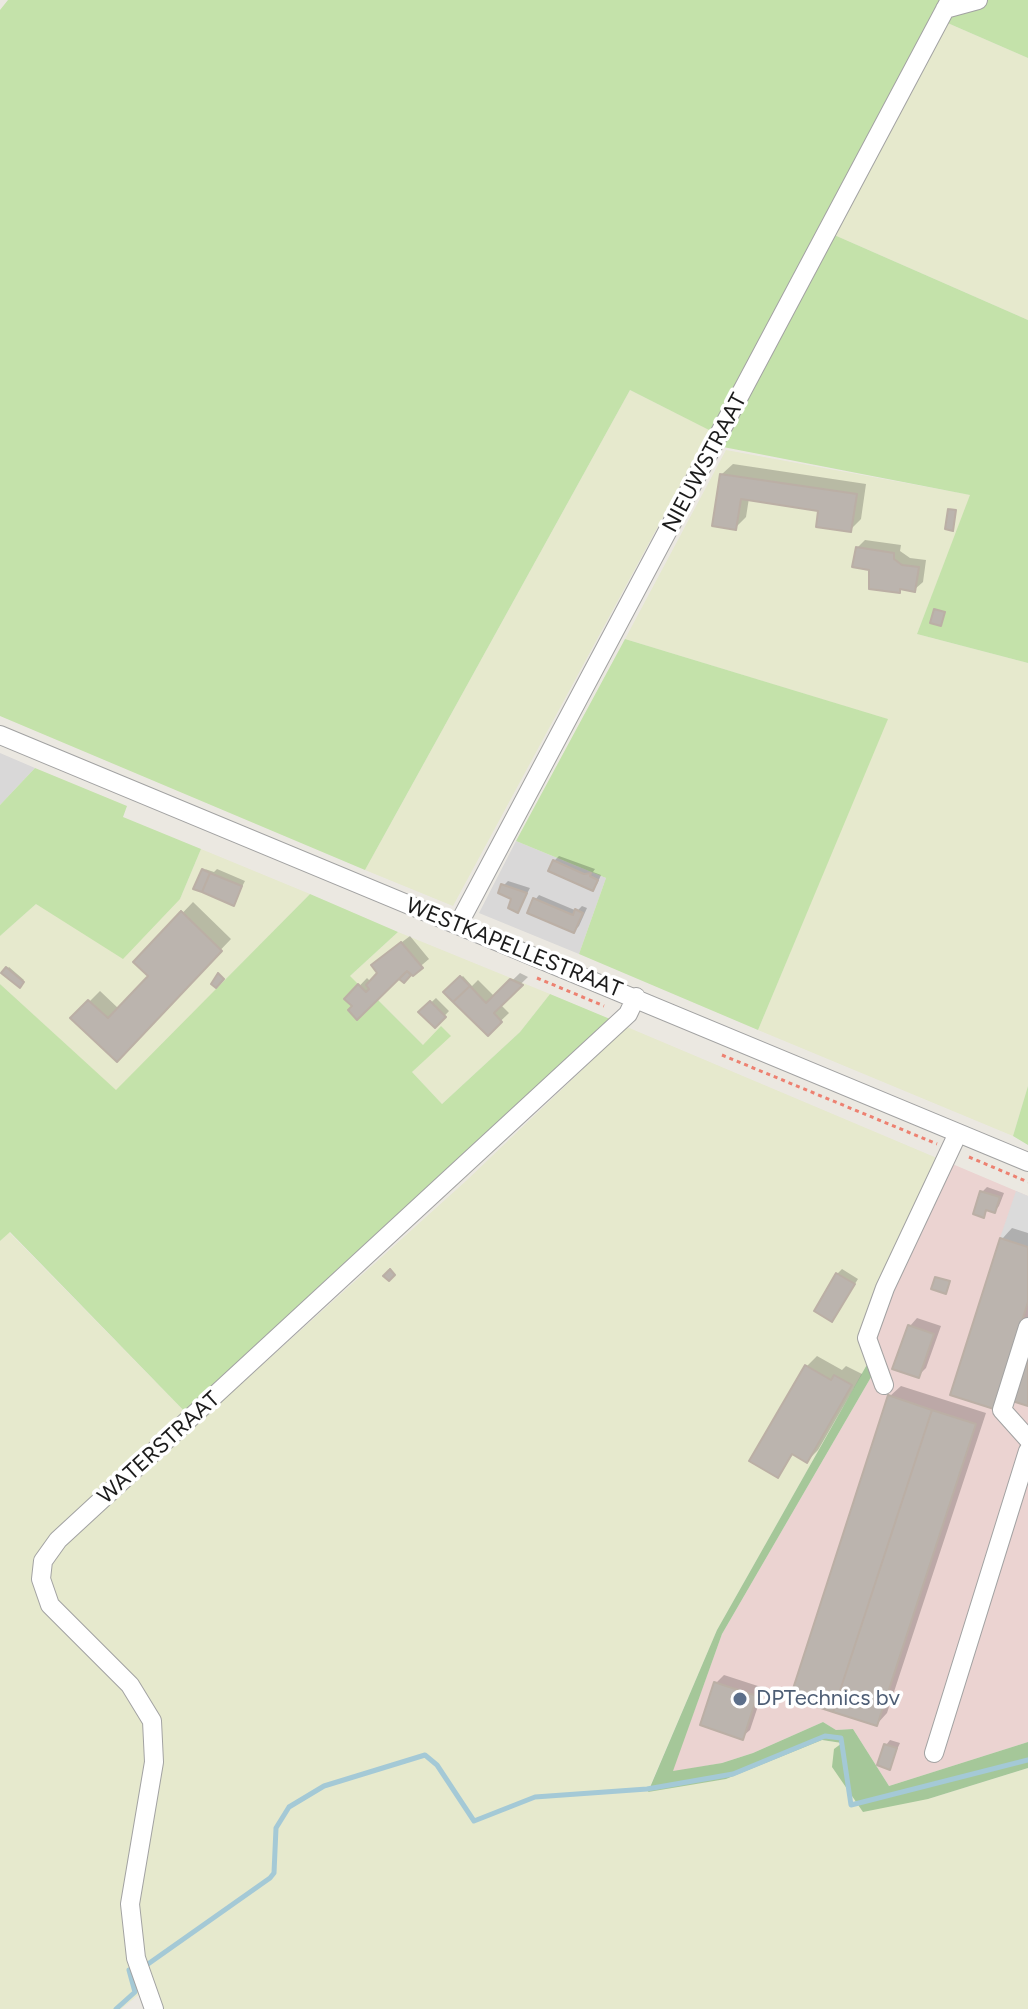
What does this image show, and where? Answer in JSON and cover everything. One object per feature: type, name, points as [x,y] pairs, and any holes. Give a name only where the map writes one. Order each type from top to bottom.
[{"type":"street","points":[[947,5],[978,0]]},
{"type":"street","name":"NIEUWSTRAAT","points":[[458,925],[947,5]]},
{"type":"street","name":"WESTKAPELLESTRAAT","points":[[0,735],[636,997],[954,1141],[1028,1162]]},
{"type":"street","name":"WATERSTRAAT","points":[[154,2009],[136,1958],[130,1904],[154,1762],[152,1721],[130,1685],[50,1605],[41,1579],[43,1561],[58,1540],[628,1014],[636,997]]},
{"type":"street","points":[[884,1385],[867,1338],[885,1288],[954,1141]]},
{"type":"street","points":[[1028,1327],[1002,1410],[1028,1439]]},
{"type":"street","points":[[934,1753],[1028,1451]]},
{"type":"path","points":[[715,1052],[954,1141],[1028,1182]]},
{"type":"shaded area","points":[[0,753],[35,768],[0,805]]},
{"type":"shaded area","points":[[516,841],[606,878],[579,954],[479,913]]},
{"type":"shaded area","points":[[950,1163],[1028,1196],[1028,1742],[889,1786],[853,1729],[836,1730],[823,1722],[753,1753],[722,1763],[672,1772],[722,1634],[874,1372],[876,1341],[892,1282]]},
{"type":"shaded area","points":[[1016,1191],[1028,1196],[1028,1247],[1000,1238]]},
{"type":"green space","points":[[8,0],[943,0],[715,433],[630,390],[365,870],[0,716],[0,10]]},
{"type":"green space","points":[[955,0],[1028,0],[1028,58],[943,21]]},
{"type":"green space","points":[[943,21],[1028,58],[1028,320],[832,234]]},
{"type":"green space","points":[[832,234],[1028,320],[1028,663],[917,634],[970,495],[718,446]]},
{"type":"green space","points":[[630,390],[710,430],[453,906],[365,870]]},
{"type":"green space","points":[[726,450],[971,495],[917,634],[1028,663],[1028,1086],[1013,1136],[758,1030],[887,719],[625,639]]},
{"type":"green space","points":[[625,639],[888,719],[758,1030],[579,954],[606,878],[516,841]]},
{"type":"green space","points":[[35,768],[127,806],[123,817],[201,849],[180,899],[123,959],[36,904],[0,936],[0,805]]},
{"type":"green space","points":[[201,849],[310,894],[116,1091],[0,984],[0,936],[36,904],[180,899]]},
{"type":"green space","points":[[310,894],[398,932],[350,976],[358,984],[345,999],[352,1006],[348,1011],[357,1020],[378,1000],[423,1045],[441,1026],[451,1036],[412,1072],[442,1104],[520,1032],[550,994],[610,1019],[190,1417],[10,1232],[0,1241],[0,984],[116,1090]]},
{"type":"green space","points":[[398,932],[550,994],[520,1032],[442,1104],[412,1072],[450,1035],[423,1045],[378,1000],[357,1020],[344,999],[350,976]]},
{"type":"green space","points":[[627,1027],[944,1161],[899,1251],[869,1361],[717,1630],[648,1791],[726,1779],[821,1740],[843,1743],[832,1767],[928,1799],[1028,1768],[1028,2009],[158,2009],[135,1921],[160,1732],[57,1605],[49,1576],[53,1554],[467,1180]]},
{"type":"green space","points":[[1028,1086],[1028,1145],[1013,1136]]},
{"type":"green space","points":[[9,1232],[190,1417],[35,1574],[113,1673],[151,1733],[129,1887],[142,1992],[121,2009],[0,2009],[0,1241]]},
{"type":"green space","points":[[869,1361],[874,1372],[722,1634],[673,1771],[722,1763],[753,1753],[823,1722],[836,1730],[853,1729],[889,1786],[1028,1742],[1028,1768],[928,1799],[863,1812],[832,1767],[834,1749],[842,1743],[822,1740],[726,1779],[648,1792],[717,1630]]},
{"type":"building","points":[[720,474],[857,494],[851,532],[816,527],[818,511],[741,499],[736,530],[712,526]]},
{"type":"building","points":[[948,509],[956,510],[953,531],[945,529]]},
{"type":"building","points":[[856,547],[894,553],[894,559],[902,565],[919,567],[915,592],[869,589],[869,570],[852,567]]},
{"type":"building","points":[[934,609],[945,612],[941,626],[930,623]]},
{"type":"building","points":[[553,860],[584,874],[591,873],[590,876],[598,880],[593,891],[548,871]]},
{"type":"building","points":[[202,869],[210,873],[202,892],[193,889]]},
{"type":"building","points":[[210,873],[242,886],[234,906],[202,892]]},
{"type":"building","points":[[501,884],[527,893],[518,913],[508,908],[511,899],[498,893]]},
{"type":"building","points":[[533,898],[573,915],[575,909],[583,913],[574,933],[527,913]]},
{"type":"building","points":[[181,911],[222,951],[117,1062],[70,1018],[88,1000],[108,1018],[148,976],[133,962]]},
{"type":"building","points":[[401,942],[423,968],[413,976],[407,971],[357,1020],[348,1010],[352,1006],[344,999],[358,984],[366,992],[369,989],[366,985],[377,973],[371,965]]},
{"type":"building","points":[[6,967],[24,982],[20,988],[1,973]]},
{"type":"building","points":[[407,971],[411,975],[404,983],[399,979]]},
{"type":"building","points":[[218,973],[224,979],[216,988],[211,984]]},
{"type":"building","points":[[460,976],[470,986],[453,1002],[443,992]]},
{"type":"building","points":[[510,979],[523,985],[494,1013],[502,1022],[488,1036],[453,1002],[470,986],[486,1003]]},
{"type":"building","points":[[430,1001],[446,1017],[435,1028],[418,1012]]},
{"type":"building","points":[[980,1191],[1000,1197],[995,1213],[986,1210],[984,1218],[973,1214]]},
{"type":"building","points":[[1000,1238],[1028,1247],[1028,1302],[994,1409],[950,1395]]},
{"type":"building","points":[[390,1269],[395,1275],[389,1281],[383,1276]]},
{"type":"building","points":[[836,1273],[855,1284],[832,1322],[814,1311]]},
{"type":"building","points":[[935,1277],[950,1281],[946,1294],[931,1289]]},
{"type":"building","points":[[908,1325],[934,1334],[919,1378],[892,1369]]},
{"type":"building","points":[[1028,1341],[1028,1406],[1009,1400]]},
{"type":"building","points":[[805,1365],[831,1380],[834,1375],[852,1385],[807,1463],[792,1454],[778,1478],[749,1461]]},
{"type":"building","points":[[888,1395],[932,1410],[833,1712],[790,1698]]},
{"type":"building","points":[[932,1410],[976,1424],[877,1726],[833,1712]]},
{"type":"building","points":[[714,1682],[757,1696],[743,1740],[700,1725]]},
{"type":"building","points":[[884,1744],[897,1748],[890,1770],[877,1765]]},
{"type":"waterway","points":[[148,1964],[270,1878],[274,1873],[276,1828],[289,1807],[324,1786],[425,1755],[437,1765],[474,1821],[535,1797],[647,1789],[733,1774],[825,1736],[841,1738],[851,1805],[1028,1760]]},
{"type":"waterway","points":[[116,2009],[135,1992],[129,1970],[133,1969]]},
{"type":"place","name":"DPTechnics bv","points":[[740,1699]]}]
